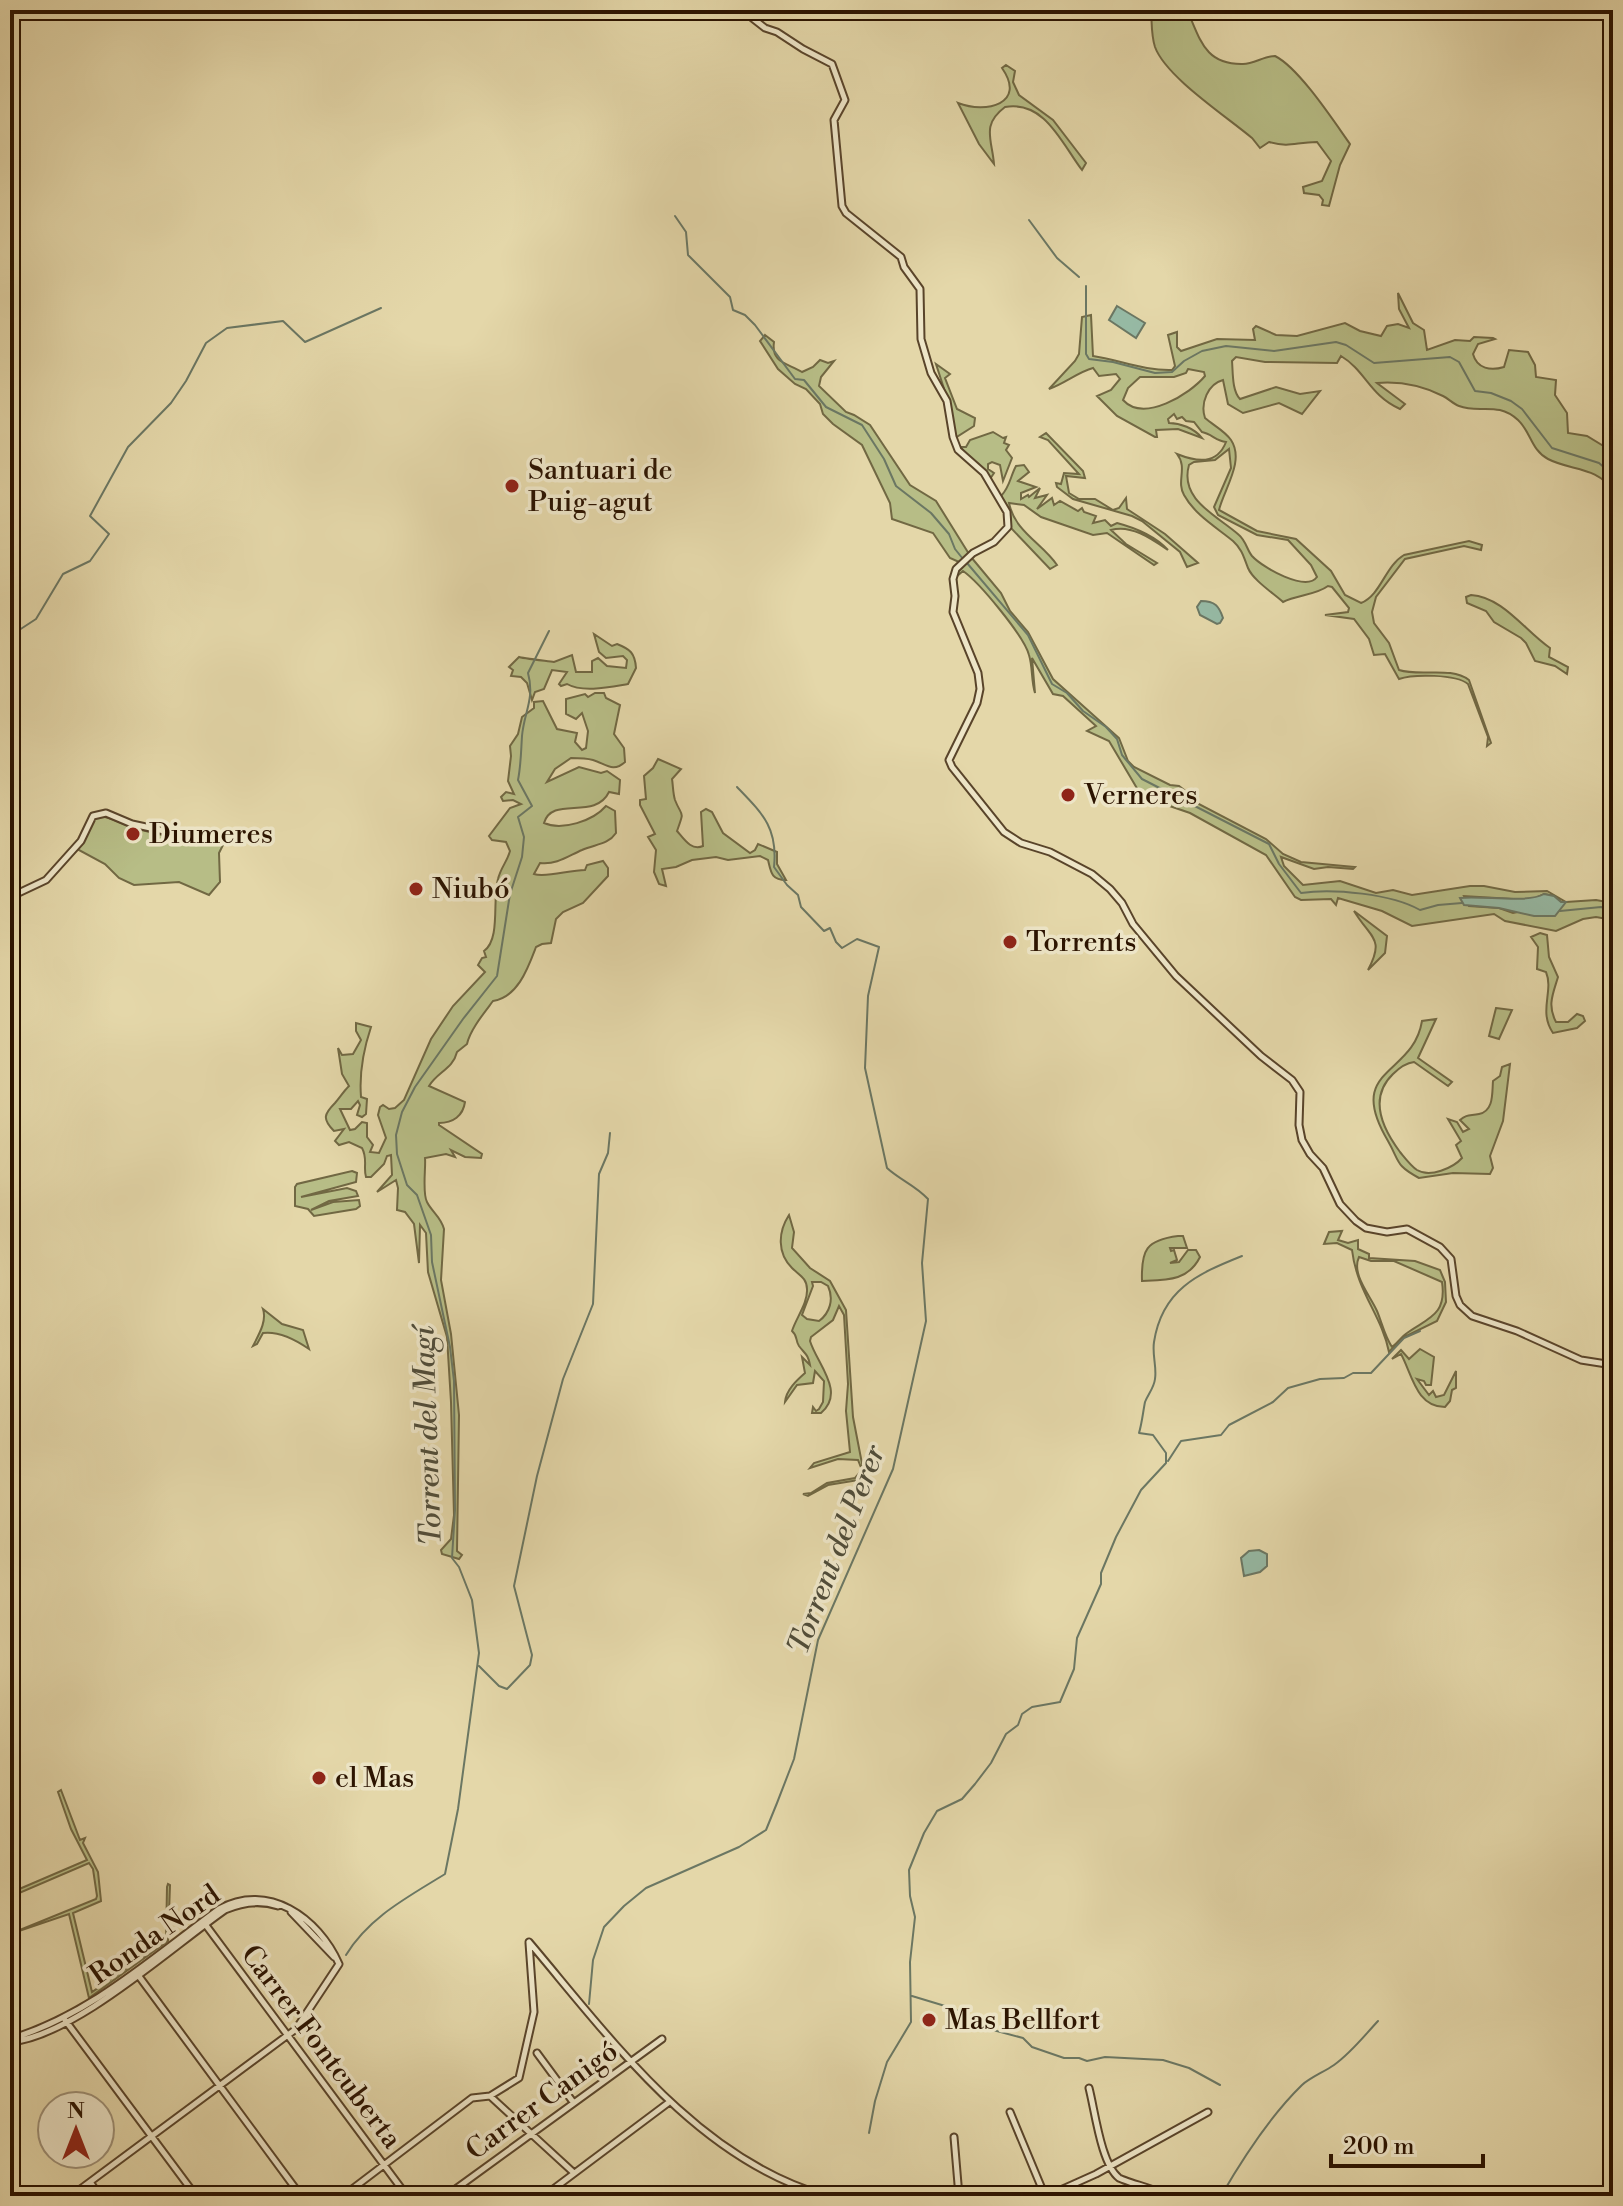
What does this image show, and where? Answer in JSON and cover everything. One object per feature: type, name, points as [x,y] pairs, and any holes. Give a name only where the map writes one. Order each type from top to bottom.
[{"type":"street","points":[[742,10],[765,28],[832,64],[845,100],[834,120],[842,206],[846,213],[901,257],[904,267],[915,278],[920,289],[921,339],[931,373],[947,401],[958,450],[984,473],[1007,512],[1008,527],[994,542],[973,553],[956,569],[953,579],[953,612],[978,673],[980,689],[977,703],[949,760],[952,767],[1004,832],[1021,843],[1057,856],[1092,874],[1110,889],[1133,924],[1176,976],[1261,1056],[1292,1080],[1300,1092],[1302,1140],[1323,1168],[1340,1204],[1356,1221],[1366,1228],[1387,1232],[1407,1229],[1440,1247],[1451,1259],[1460,1305],[1472,1316],[1517,1331],[1555,1351],[1581,1360],[1613,1365]]},
{"type":"street","points":[[10,897],[46,880],[81,841],[93,816],[106,813],[132,824],[197,838]]},
{"type":"street","name":"Ronda Nord","points":[[10,2041],[38,2035],[66,2020],[204,1922],[240,1904],[257,1902],[274,1904],[295,1914],[339,1964],[296,2029],[288,2036]]},
{"type":"street","name":"Carrer Fontcuberta","points":[[204,1922],[407,2196]]},
{"type":"street","points":[[343,2196],[472,2098],[490,2096],[519,2078],[534,2012],[529,1942],[669,2103],[770,2175],[826,2196]]},
{"type":"street","points":[[136,1973],[301,2196]]},
{"type":"street","points":[[66,2020],[196,2196]]},
{"type":"street","points":[[71,2196],[288,2036]]},
{"type":"street","name":"Carrer Canigó","points":[[446,2196],[662,2039]]},
{"type":"street","points":[[537,2053],[573,2102]]},
{"type":"street","points":[[1089,2088],[1109,2167],[1122,2180],[1161,2192]]},
{"type":"street","points":[[490,2096],[574,2173]]},
{"type":"street","points":[[544,2196],[669,2103]]},
{"type":"street","points":[[1010,2112],[1046,2196],[1109,2167],[1208,2112]]},
{"type":"street","points":[[954,2137],[959,2196]]},
{"type":"street","points":[[90,2182],[100,2196]]},
{"type":"street","points":[[1603,2196],[1613,2185]]},
{"type":"shaded area","points":[[1151,10],[1187,10],[1205,48],[1220,60],[1243,64],[1275,56],[1305,83],[1350,144],[1340,165],[1329,206],[1322,205],[1319,195],[1304,193],[1303,187],[1322,181],[1331,161],[1317,142],[1288,145],[1269,142],[1260,148],[1252,138],[1198,96],[1161,59],[1152,33]]},
{"type":"shaded area","points":[[1006,65],[1015,71],[1013,82],[1019,95],[1053,120],[1086,163],[1082,170],[1051,126],[1031,110],[1005,107],[993,120],[990,133],[994,164],[979,144],[958,103],[980,107],[1000,103],[1010,90],[1002,68]]},
{"type":"shaded area","points":[[1398,293],[1413,323],[1424,330],[1427,350],[1455,340],[1493,338],[1478,344],[1473,354],[1481,366],[1494,369],[1504,367],[1509,350],[1528,352],[1535,365],[1536,377],[1556,380],[1555,395],[1567,413],[1568,433],[1587,436],[1610,450],[1605,455],[1613,465],[1613,491],[1599,477],[1542,455],[1518,420],[1503,411],[1459,406],[1435,392],[1412,385],[1377,383],[1405,404],[1400,409],[1381,397],[1341,356],[1337,363],[1265,362],[1236,357],[1232,361],[1233,376],[1240,399],[1276,387],[1300,394],[1320,391],[1302,414],[1279,403],[1243,413],[1228,404],[1223,380],[1209,390],[1204,406],[1205,418],[1231,440],[1236,457],[1219,510],[1257,531],[1296,539],[1331,571],[1345,595],[1361,603],[1373,594],[1392,566],[1404,555],[1469,541],[1482,545],[1481,550],[1464,546],[1405,559],[1376,597],[1372,612],[1374,623],[1389,643],[1399,670],[1453,674],[1469,680],[1491,743],[1487,746],[1488,737],[1468,684],[1454,678],[1434,676],[1399,679],[1385,654],[1374,655],[1369,639],[1354,619],[1325,615],[1348,612],[1349,608],[1332,587],[1283,602],[1254,577],[1236,544],[1194,509],[1182,490],[1182,464],[1177,454],[1206,460],[1217,455],[1226,442],[1202,432],[1194,422],[1182,417],[1177,419],[1174,414],[1168,419],[1169,423],[1187,427],[1202,438],[1178,429],[1156,430],[1155,437],[1117,416],[1097,396],[1111,390],[1120,379],[1116,374],[1099,376],[1093,368],[1049,389],[1079,354],[1082,317],[1091,315],[1093,356],[1172,370],[1175,366],[1168,335],[1177,332],[1177,347],[1181,351],[1217,339],[1255,340],[1253,329],[1256,326],[1276,335],[1297,336],[1345,323],[1360,331],[1381,336],[1387,326],[1398,324],[1409,328],[1399,309]],"holes":[[[1188,369],[1204,372],[1205,376],[1178,398],[1143,408],[1123,400],[1128,388],[1140,377],[1174,377],[1186,373]],[[1229,449],[1231,468],[1214,507],[1218,515],[1257,535],[1288,540],[1311,565],[1317,577],[1312,581],[1284,577],[1258,561],[1250,554],[1241,537],[1195,498],[1187,477],[1189,465],[1215,460]]]},
{"type":"shaded area","points":[[1117,306],[1145,323],[1136,338],[1109,320]]},
{"type":"shaded area","points":[[765,335],[774,342],[778,358],[802,372],[820,360],[828,363],[834,361],[821,377],[819,386],[846,412],[870,425],[910,485],[936,501],[969,554],[959,562],[950,558],[933,533],[892,519],[890,503],[862,445],[823,414],[820,404],[806,389],[778,369],[760,341]]},
{"type":"shaded area","points":[[936,364],[950,374],[945,378],[957,409],[975,418],[974,426],[955,438],[948,401]]},
{"type":"shaded area","points":[[993,432],[1006,437],[1004,443],[1009,445],[1006,450],[1012,458],[1003,481],[1000,465],[988,464],[988,469],[994,473],[990,479],[960,447],[966,447],[970,440]]},
{"type":"shaded area","points":[[1046,433],[1083,471],[1085,478],[1066,476],[1069,493],[1079,499],[1095,499],[1113,510],[1119,508],[1126,498],[1127,509],[1165,534],[1198,563],[1187,567],[1180,552],[1142,521],[1073,499],[1057,487],[1056,483],[1061,484],[1064,473],[1079,474],[1048,440],[1040,437]]},
{"type":"shaded area","points":[[1024,465],[1029,472],[1018,481],[1036,487],[1021,493],[1021,499],[1040,488],[1035,498],[1047,495],[1037,509],[1052,498],[1054,505],[1060,501],[1096,516],[1093,523],[1105,520],[1111,526],[1117,523],[1131,527],[1168,550],[1134,531],[1111,530],[1126,544],[1157,563],[1154,565],[1107,533],[1093,535],[1041,517],[1024,505],[1009,503],[1023,530],[1057,565],[1050,569],[1010,527],[1011,519],[1001,496],[1016,466]]},
{"type":"shaded area","points":[[971,557],[1028,632],[1053,679],[1119,738],[1128,761],[1134,767],[1170,785],[1179,786],[1193,801],[1266,839],[1283,854],[1301,862],[1355,867],[1314,869],[1281,857],[1284,866],[1303,885],[1340,881],[1376,893],[1393,890],[1412,895],[1470,886],[1515,892],[1547,891],[1566,902],[1596,900],[1613,903],[1613,920],[1596,917],[1583,919],[1556,931],[1505,921],[1494,914],[1412,926],[1382,911],[1338,898],[1336,905],[1331,899],[1301,900],[1295,897],[1266,855],[1190,813],[1158,802],[1138,790],[1109,741],[1087,731],[1096,726],[1063,696],[1053,694],[1032,658],[1035,693],[1029,655],[1019,635],[990,597],[963,571],[956,577],[957,602],[955,575]],"holes":[[[1544,894],[1565,902],[1513,913],[1499,908],[1469,906],[1464,896],[1531,900]]]},
{"type":"shaded area","points":[[1471,595],[1493,602],[1513,616],[1550,648],[1549,657],[1568,667],[1567,674],[1555,666],[1535,661],[1521,638],[1494,622],[1486,611],[1467,603],[1466,597]]},
{"type":"shaded area","points":[[1201,601],[1218,607],[1223,618],[1220,623],[1200,615],[1197,607]]},
{"type":"shaded area","points":[[594,634],[612,646],[617,644],[631,652],[636,668],[628,684],[589,689],[567,684],[561,686],[559,684],[567,672],[552,670],[544,689],[535,692],[532,700],[527,683],[521,677],[511,676],[513,670],[509,667],[519,657],[554,662],[572,655],[576,672],[592,672],[592,661],[598,658],[607,666],[626,668],[627,660],[623,656],[606,658],[599,652]]},
{"type":"shaded area","points":[[604,693],[606,698],[620,705],[614,734],[624,748],[625,762],[609,767],[590,759],[571,758],[555,769],[547,782],[579,767],[601,773],[607,771],[620,780],[619,794],[609,792],[603,801],[594,805],[556,810],[544,823],[559,826],[577,823],[606,806],[615,811],[616,833],[605,842],[562,860],[540,863],[534,874],[585,870],[587,865],[603,861],[608,868],[608,876],[583,903],[563,912],[556,919],[551,943],[536,947],[515,988],[493,1001],[474,1027],[467,1044],[429,1086],[465,1102],[456,1118],[439,1125],[482,1154],[481,1158],[465,1157],[451,1150],[455,1157],[446,1154],[425,1158],[426,1198],[444,1229],[441,1280],[451,1334],[459,1415],[457,1551],[462,1555],[459,1559],[442,1554],[441,1550],[451,1539],[454,1515],[451,1402],[447,1337],[428,1272],[426,1233],[420,1225],[419,1263],[414,1224],[405,1212],[397,1210],[396,1180],[377,1192],[392,1175],[391,1155],[371,1177],[366,1177],[362,1148],[349,1142],[339,1145],[335,1141],[344,1129],[334,1131],[326,1117],[349,1086],[342,1074],[338,1048],[342,1055],[353,1054],[361,1040],[356,1023],[371,1027],[361,1079],[361,1097],[367,1099],[366,1114],[362,1117],[357,1115],[358,1101],[351,1109],[340,1109],[350,1130],[362,1122],[367,1123],[367,1137],[373,1145],[370,1152],[379,1153],[386,1138],[378,1115],[380,1107],[395,1108],[404,1100],[431,1039],[453,1006],[485,972],[478,965],[486,957],[484,951],[493,938],[496,887],[510,851],[506,842],[492,840],[489,836],[510,808],[521,804],[513,800],[503,801],[501,797],[506,792],[514,794],[508,781],[510,746],[518,734],[522,717],[534,708],[534,702],[543,701],[557,729],[577,733],[575,742],[582,750],[586,748],[588,731],[582,713],[576,719],[566,714],[566,699],[585,694],[588,697]]},
{"type":"shaded area","points":[[658,759],[681,769],[672,779],[674,798],[682,814],[677,831],[685,841],[691,846],[703,846],[701,812],[706,809],[712,812],[723,833],[750,853],[758,844],[777,852],[777,864],[786,880],[775,877],[768,860],[760,856],[728,860],[716,857],[662,869],[666,886],[659,884],[654,872],[656,850],[648,837],[655,834],[640,805],[640,800],[646,799],[644,776]]},
{"type":"shaded area","points":[[99,816],[152,833],[223,845],[219,853],[220,882],[209,895],[179,882],[134,885],[119,878],[105,864],[77,849],[91,822]]},
{"type":"shaded area","points":[[1544,894],[1566,902],[1555,916],[1534,916],[1499,908],[1464,905],[1460,898],[1515,899]]},
{"type":"shaded area","points":[[1354,911],[1387,936],[1385,953],[1368,970],[1376,945]]},
{"type":"shaded area","points":[[1540,933],[1547,935],[1549,957],[1558,977],[1552,1000],[1553,1016],[1556,1022],[1568,1022],[1577,1014],[1583,1016],[1585,1021],[1577,1028],[1553,1033],[1549,1025],[1546,1009],[1548,979],[1546,972],[1537,969],[1538,947],[1531,937]]},
{"type":"shaded area","points":[[1496,1008],[1512,1010],[1499,1039],[1489,1036]]},
{"type":"shaded area","points":[[1436,1019],[1418,1058],[1452,1082],[1448,1086],[1414,1062],[1408,1063],[1385,1083],[1379,1103],[1383,1123],[1400,1152],[1417,1170],[1428,1173],[1447,1168],[1462,1158],[1456,1145],[1461,1141],[1448,1119],[1457,1122],[1463,1132],[1469,1129],[1460,1120],[1487,1109],[1493,1081],[1500,1076],[1502,1067],[1510,1064],[1503,1121],[1490,1156],[1493,1168],[1490,1174],[1453,1173],[1419,1178],[1399,1162],[1376,1117],[1373,1099],[1377,1085],[1407,1053],[1422,1021]]},
{"type":"shaded area","points":[[352,1171],[357,1173],[356,1182],[301,1197],[347,1188],[356,1191],[358,1196],[329,1201],[311,1210],[333,1202],[359,1200],[360,1206],[356,1209],[314,1216],[308,1209],[295,1206],[297,1184]]},
{"type":"shaded area","points":[[789,1215],[794,1232],[792,1248],[810,1268],[830,1281],[846,1310],[853,1417],[865,1479],[828,1485],[808,1496],[803,1494],[811,1493],[827,1483],[855,1478],[862,1470],[858,1460],[838,1459],[810,1468],[814,1463],[850,1452],[844,1315],[839,1306],[833,1320],[810,1341],[828,1378],[831,1396],[828,1405],[821,1413],[812,1413],[813,1407],[816,1411],[823,1402],[824,1381],[815,1371],[813,1383],[797,1385],[785,1402],[790,1389],[805,1373],[802,1357],[810,1365],[792,1331],[804,1305],[807,1285],[784,1256],[781,1235]],"holes":[[[812,1282],[821,1282],[830,1291],[828,1310],[819,1321],[807,1319],[802,1315]]]},
{"type":"shaded area","points":[[1342,1231],[1338,1240],[1348,1243],[1358,1240],[1358,1249],[1369,1254],[1369,1258],[1415,1261],[1440,1270],[1445,1282],[1446,1302],[1437,1321],[1402,1338],[1389,1352],[1359,1279],[1352,1250],[1337,1243],[1324,1244],[1329,1232]],"holes":[[[1359,1257],[1371,1261],[1394,1261],[1442,1282],[1439,1309],[1392,1347],[1357,1270]]]},
{"type":"shaded area","points":[[1183,1236],[1187,1248],[1170,1248],[1174,1250],[1177,1260],[1170,1263],[1179,1262],[1188,1250],[1196,1250],[1200,1257],[1195,1265],[1176,1278],[1142,1281],[1143,1261],[1148,1248],[1159,1240]]},
{"type":"shaded area","points":[[263,1309],[282,1324],[303,1330],[309,1349],[275,1333],[263,1333],[253,1346],[263,1323]]},
{"type":"shaded area","points":[[1420,1349],[1434,1357],[1431,1385],[1417,1379],[1429,1395],[1433,1391],[1436,1397],[1444,1395],[1456,1371],[1456,1388],[1452,1390],[1445,1407],[1435,1406],[1421,1396],[1401,1354],[1392,1359],[1401,1350],[1409,1359]]},
{"type":"shaded area","points":[[1259,1550],[1267,1554],[1267,1566],[1260,1572],[1244,1576],[1241,1558],[1249,1551]]},
{"type":"shaded area","points":[[61,1790],[80,1840],[85,1838],[83,1843],[98,1872],[101,1901],[73,1913],[92,1992],[166,1941],[167,1887],[170,1885],[168,1941],[89,1998],[69,1914],[10,1934],[96,1899],[93,1869],[89,1863],[10,1897],[10,1893],[87,1860],[71,1829],[58,1792]]},
{"type":"waterway","points":[[675,216],[686,232],[688,255],[730,297],[733,310],[745,315],[755,325],[795,379],[804,380],[826,407],[862,425],[884,459],[896,486],[931,513],[949,534],[963,559]]},
{"type":"waterway","points":[[1029,220],[1057,258],[1079,277]]},
{"type":"waterway","points":[[1086,286],[1086,354],[1089,359],[1155,373],[1172,372],[1202,351],[1226,346],[1274,351],[1336,342],[1374,363],[1450,357],[1459,362],[1475,391],[1491,393],[1522,409],[1552,448],[1599,463],[1613,475]]},
{"type":"waterway","points":[[10,636],[36,619],[63,574],[90,561],[109,534],[90,516],[128,447],[171,403],[206,343],[227,328],[283,321],[305,342],[381,308]]},
{"type":"waterway","points":[[967,563],[1028,635],[1052,684],[1106,727],[1117,739],[1122,755],[1142,779],[1269,844],[1279,864],[1301,893],[1329,891],[1362,894],[1394,900],[1420,910],[1462,903]]},
{"type":"waterway","name":"Torrent del Magí","points":[[346,1955],[378,1919],[445,1874],[458,1809],[479,1653],[472,1600],[459,1567],[452,1558],[455,1510],[454,1381],[432,1262],[431,1235],[417,1195],[407,1185],[397,1154],[396,1135],[402,1112],[415,1087],[497,976],[510,894],[522,857],[524,837],[518,817],[532,806],[518,780],[523,727],[530,698],[528,673],[549,631]]},
{"type":"waterway","name":"Torrent del Perer","points":[[589,2004],[593,1960],[604,1927],[624,1906],[646,1888],[739,1847],[766,1830],[794,1759],[818,1640],[893,1469],[926,1321],[922,1263],[928,1199],[887,1168],[865,1068],[868,996],[879,947],[857,939],[842,948],[830,928],[824,931],[801,907],[798,895],[774,867],[774,842],[767,822],[737,787]]},
{"type":"waterway","points":[[1560,911],[1601,907],[1613,911]]},
{"type":"waterway","points":[[479,1666],[499,1686],[507,1689],[530,1665],[532,1655],[514,1586],[537,1476],[563,1379],[593,1304],[599,1174],[608,1153],[610,1133]]},
{"type":"waterway","points":[[869,2133],[887,2062],[911,2022],[910,1962],[915,1917],[909,1870],[924,1833],[937,1811],[962,1799],[975,1784],[991,1763],[1006,1734],[1018,1725],[1022,1714],[1032,1707],[1060,1702],[1074,1669],[1077,1638],[1101,1584],[1101,1573],[1116,1537],[1141,1490],[1166,1463],[1166,1453],[1153,1435],[1139,1433],[1145,1402],[1155,1379],[1154,1347],[1158,1324],[1173,1297],[1184,1286],[1196,1277],[1242,1256]]},
{"type":"waterway","points":[[1168,1461],[1181,1441],[1221,1435],[1229,1425],[1273,1402],[1288,1388],[1320,1379],[1344,1378],[1353,1373],[1371,1373],[1404,1338],[1420,1331]]},
{"type":"waterway","points":[[912,1996],[955,2009],[978,2026],[1023,2038],[1032,2047],[1064,2058],[1087,2061],[1105,2057],[1163,2060],[1189,2068],[1220,2085]]},
{"type":"waterway","points":[[1221,2196],[1258,2138],[1290,2097],[1306,2082],[1340,2060],[1378,2021]]},
{"type":"place","name":"Santuari de Puig-agut","points":[[512,486]]},
{"type":"place","name":"Verneres","points":[[1068,795]]},
{"type":"place","name":"Diumeres","points":[[133,834]]},
{"type":"place","name":"Niubó","points":[[416,889]]},
{"type":"place","name":"Torrents","points":[[1010,942]]},
{"type":"place","name":"el Mas","points":[[319,1778]]},
{"type":"place","name":"Mas Bellfort","points":[[929,2020]]}]
